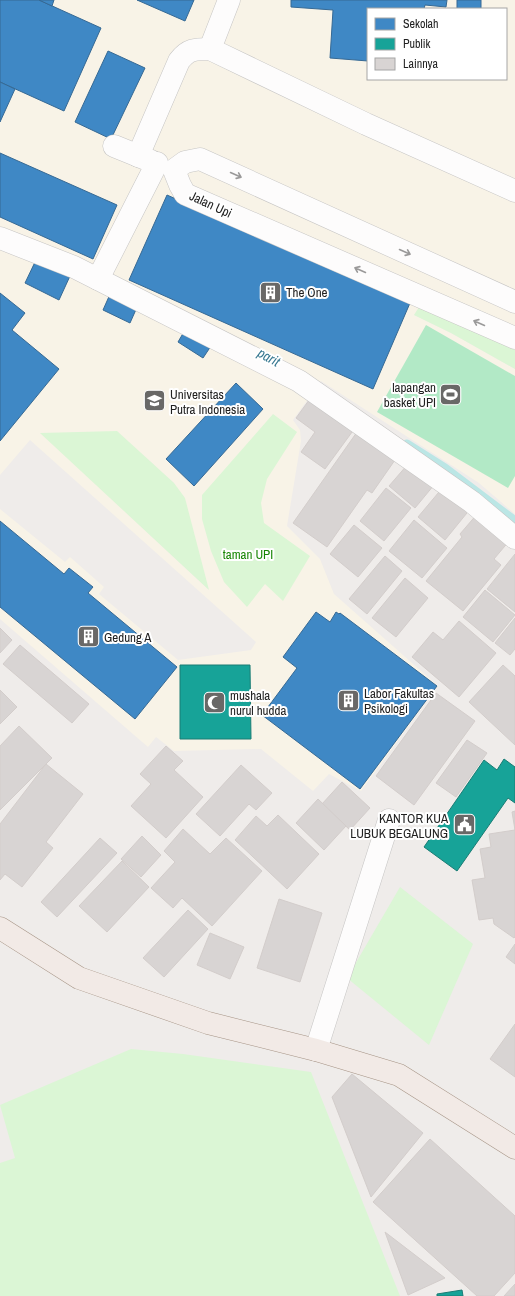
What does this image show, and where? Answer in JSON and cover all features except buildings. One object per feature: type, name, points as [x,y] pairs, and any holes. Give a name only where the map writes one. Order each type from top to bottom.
[{"type":"main road","points":[[0,928],[79,978],[208,1023],[316,1050],[399,1075],[515,1148]]},
{"type":"street","points":[[210,49],[229,0]]},
{"type":"street","points":[[102,272],[156,163],[179,61],[184,54],[195,49],[210,49],[366,124],[515,191]]},
{"type":"street","points":[[114,146],[156,163],[185,162],[200,159],[515,302]]},
{"type":"street","name":"Jalan Upi","points":[[156,163],[180,185],[185,194],[515,338]]},
{"type":"street","points":[[0,238],[74,267],[102,272],[299,381],[472,502],[515,538]]},
{"type":"street","points":[[316,1050],[389,820]]},
{"type":"shaded area","name":"Universitas Putra Indonesia","points":[[0,0],[515,0],[515,350],[420,307],[414,315],[451,333],[515,369],[515,514],[479,483],[321,381],[293,420],[300,430],[301,441],[287,526],[320,559],[334,594],[438,686],[361,791],[329,774],[313,791],[261,749],[174,751],[156,737],[148,747],[0,619],[0,509],[65,562],[70,557],[104,587],[99,594],[178,660],[251,650],[256,642],[30,440],[0,475]],"holes":[[[41,433],[139,452],[174,483],[208,589]]]},
{"type":"green space","points":[[419,307],[515,350],[515,369],[451,333],[414,315]]},
{"type":"green space","name":"lapangan basket UPI","points":[[426,325],[515,376],[515,476],[508,488],[377,412]]},
{"type":"green space","name":"taman UPI","points":[[273,414],[297,432],[267,479],[261,503],[264,523],[310,556],[283,601],[265,584],[247,607],[224,582],[211,551],[202,519],[202,495]]},
{"type":"green space","name":"taman UPI","points":[[117,431],[174,483],[185,498],[209,590],[40,433]]},
{"type":"green space","points":[[400,887],[473,944],[429,1045],[347,978]]},
{"type":"green space","points":[[131,1049],[183,1054],[311,1072],[400,1296],[0,1296],[0,1163],[15,1158],[0,1105]]},
{"type":"waterway","name":"parit","points":[[407,444],[445,468],[515,521]]},
{"type":"place","name":"The One","points":[[270,292]]},
{"type":"place","name":"lapangan basket UPI","points":[[451,394]]},
{"type":"place","name":"Universitas Putra Indonesia","points":[[154,401]]},
{"type":"place","name":"Gedung A","points":[[89,637]]},
{"type":"place","name":"Labor Fakultas Psikologi","points":[[349,700]]},
{"type":"place","name":"mushala nurul hudda","points":[[215,702]]},
{"type":"place","name":"KANTOR KUA LUBUK BEGALUNG","points":[[464,825]]}]
